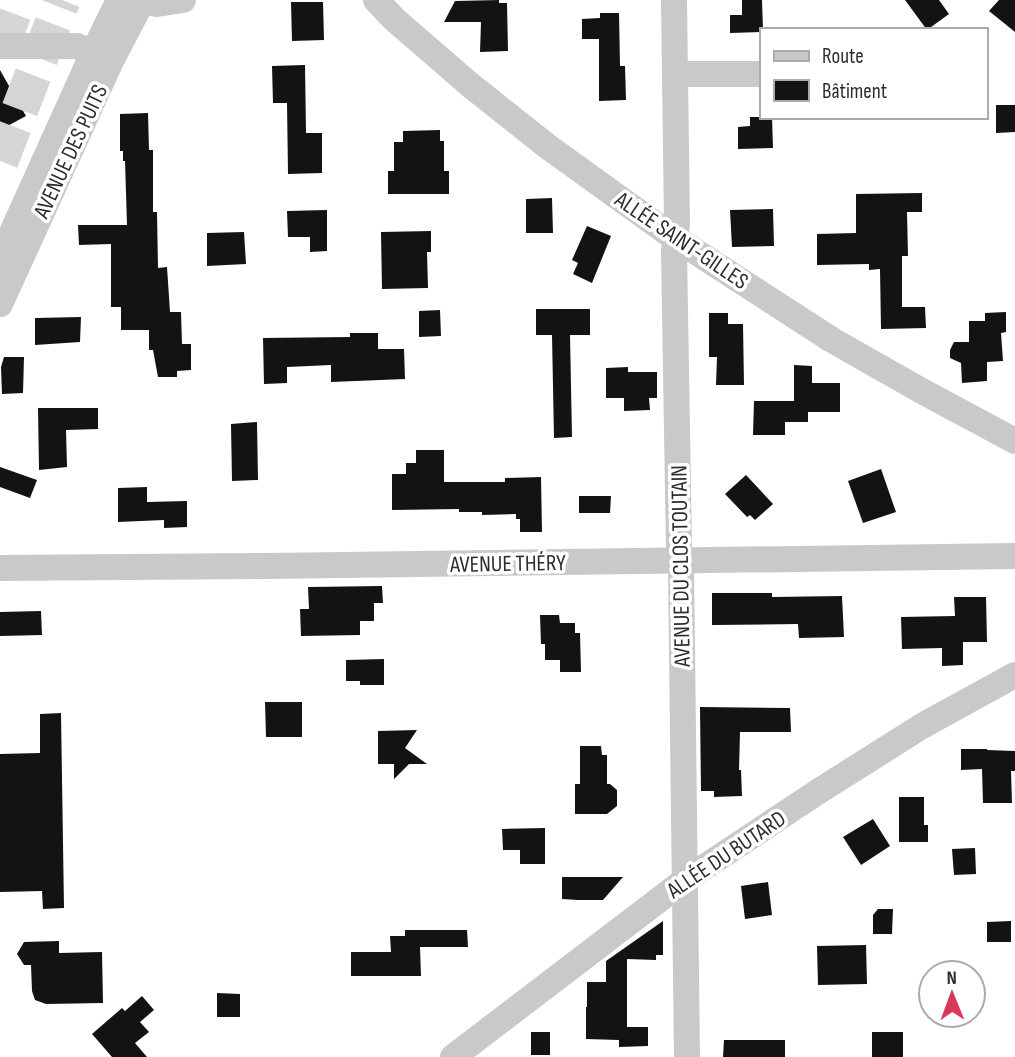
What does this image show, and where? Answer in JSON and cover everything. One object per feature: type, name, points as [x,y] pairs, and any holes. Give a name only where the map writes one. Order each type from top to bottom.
[{"type":"street","points":[[135,0],[157,4],[184,0]]},
{"type":"street","name":"AVENUE DES PUITS","points":[[0,304],[5,265],[102,57],[135,0]]},
{"type":"street","name":"ALLÉE SAINT-GILLES","points":[[376,0],[394,19],[488,100],[676,239],[832,340],[1015,441]]},
{"type":"street","name":"AVENUE DU CLOS TOUTAIN","points":[[674,0],[674,265],[687,1057]]},
{"type":"street","points":[[0,46],[77,46],[102,57]]},
{"type":"street","points":[[675,74],[760,74]]},
{"type":"street","name":"AVENUE THÉRY","points":[[0,568],[1015,556]]},
{"type":"street","name":"ALLÉE DU BUTARD","points":[[453,1057],[685,880],[922,726],[1015,675]]},
{"type":"building","points":[[499,0],[499,3],[507,3],[508,51],[480,52],[481,22],[444,22],[455,1]]},
{"type":"building","points":[[742,0],[762,0],[763,28],[760,28],[760,32],[730,33],[730,15],[742,15]]},
{"type":"building","points":[[905,0],[939,0],[949,14],[930,28],[926,28]]},
{"type":"building","points":[[999,0],[1015,0],[1015,32],[989,11]]},
{"type":"building","points":[[291,2],[323,2],[324,40],[292,41]]},
{"type":"building","points":[[600,13],[619,13],[620,66],[625,66],[626,100],[599,101],[599,39],[582,39],[582,19],[600,18]]},
{"type":"building","points":[[305,65],[306,133],[322,133],[322,173],[288,174],[287,103],[273,103],[272,66]]},
{"type":"building","points":[[0,70],[26,116],[0,130]]},
{"type":"building","points":[[996,105],[1015,105],[1015,132],[996,133]]},
{"type":"building","points":[[148,113],[149,150],[153,150],[153,212],[157,212],[158,268],[167,267],[170,312],[181,312],[182,344],[191,344],[191,370],[177,371],[177,377],[158,377],[153,350],[149,350],[149,330],[121,330],[121,307],[111,307],[111,244],[79,245],[78,225],[127,225],[125,161],[123,151],[120,151],[120,114]]},
{"type":"building","points":[[750,117],[772,119],[773,148],[738,149],[738,127],[750,126]]},
{"type":"building","points":[[440,130],[440,141],[444,141],[444,171],[449,171],[449,194],[388,194],[388,171],[394,171],[394,142],[403,142],[403,131]]},
{"type":"building","points":[[922,193],[922,212],[907,212],[908,256],[902,256],[902,307],[925,307],[926,328],[881,329],[880,269],[869,270],[869,264],[817,265],[817,234],[856,233],[856,194]]},
{"type":"building","points":[[552,198],[553,233],[526,233],[526,199]]},
{"type":"building","points":[[773,209],[774,246],[732,247],[730,210]]},
{"type":"building","points":[[327,210],[327,251],[310,252],[310,237],[288,237],[287,211]]},
{"type":"building","points":[[587,226],[611,236],[592,283],[573,274],[578,263],[572,260]]},
{"type":"building","points":[[431,231],[431,252],[427,252],[428,288],[382,289],[381,232]]},
{"type":"building","points":[[244,232],[246,264],[207,266],[207,233]]},
{"type":"building","points":[[536,309],[590,309],[590,335],[570,335],[572,437],[554,438],[552,335],[536,335]]},
{"type":"building","points":[[440,310],[441,336],[419,337],[419,311]]},
{"type":"building","points":[[1006,312],[1006,332],[1001,333],[1003,361],[987,362],[987,381],[962,383],[961,363],[950,358],[954,342],[969,342],[969,321],[985,321],[985,313]]},
{"type":"building","points":[[709,313],[728,313],[728,324],[743,324],[744,385],[716,385],[717,357],[709,357]]},
{"type":"building","points":[[81,317],[80,342],[35,345],[35,318]]},
{"type":"building","points":[[350,333],[378,333],[378,349],[404,349],[405,379],[331,382],[331,365],[287,367],[287,383],[264,384],[263,338],[350,337]]},
{"type":"building","points":[[4,357],[24,357],[23,393],[2,394],[1,367]]},
{"type":"building","points":[[794,365],[812,366],[812,383],[840,383],[840,412],[808,412],[808,422],[785,422],[785,435],[753,435],[754,401],[794,401]]},
{"type":"building","points":[[628,367],[628,372],[657,372],[657,398],[649,398],[650,410],[624,411],[624,398],[606,398],[606,368]]},
{"type":"building","points":[[38,408],[98,408],[98,429],[66,430],[67,467],[39,470]]},
{"type":"building","points":[[257,422],[258,480],[232,481],[231,424]]},
{"type":"building","points":[[416,450],[444,450],[444,482],[505,482],[505,478],[541,477],[542,532],[520,532],[520,519],[516,519],[516,514],[482,515],[482,512],[459,512],[459,509],[392,510],[392,474],[406,474],[406,463],[416,463]]},
{"type":"building","points":[[0,467],[37,480],[30,498],[0,487]]},
{"type":"building","points":[[881,469],[896,512],[863,523],[848,481]]},
{"type":"building","points":[[746,475],[773,504],[755,520],[750,515],[747,517],[725,494]]},
{"type":"building","points":[[147,487],[147,502],[187,501],[187,527],[164,528],[164,520],[118,522],[118,488]]},
{"type":"building","points":[[579,496],[611,496],[610,513],[579,513]]},
{"type":"building","points":[[382,586],[383,603],[374,603],[374,621],[360,621],[360,635],[301,636],[300,609],[309,609],[308,587]]},
{"type":"building","points":[[712,593],[772,593],[772,597],[842,596],[844,637],[799,638],[798,624],[712,625]]},
{"type":"building","points":[[954,597],[986,597],[987,642],[963,642],[963,665],[942,666],[942,648],[902,649],[901,617],[955,616]]},
{"type":"building","points":[[41,611],[42,635],[0,636],[0,612]]},
{"type":"building","points":[[540,615],[559,615],[560,623],[575,623],[575,633],[580,633],[581,672],[560,672],[560,660],[545,660],[545,644],[541,644]]},
{"type":"building","points":[[384,659],[384,685],[360,685],[360,681],[346,681],[346,660]]},
{"type":"building","points":[[265,702],[302,702],[302,737],[266,737]]},
{"type":"building","points":[[700,707],[790,708],[791,732],[740,732],[739,770],[742,796],[714,797],[714,791],[701,791]]},
{"type":"building","points":[[61,713],[64,908],[43,909],[42,891],[0,892],[0,754],[40,753],[40,714]]},
{"type":"building","points":[[417,730],[405,748],[427,764],[409,764],[394,779],[394,764],[378,764],[378,731]]},
{"type":"building","points":[[580,746],[601,746],[602,755],[607,755],[607,784],[617,790],[617,806],[607,814],[575,814],[575,784],[580,784]]},
{"type":"building","points":[[961,749],[1015,751],[1015,771],[1011,771],[1012,803],[983,803],[982,769],[961,770]]},
{"type":"building","points":[[899,797],[924,797],[924,825],[928,825],[928,842],[899,842]]},
{"type":"building","points":[[873,819],[890,846],[861,865],[843,837]]},
{"type":"building","points":[[545,828],[545,864],[520,864],[520,850],[503,850],[502,829]]},
{"type":"building","points":[[975,848],[976,874],[954,875],[952,849]]},
{"type":"building","points":[[562,877],[623,877],[603,900],[578,900],[562,899]]},
{"type":"building","points":[[768,882],[772,915],[745,919],[741,886]]},
{"type":"building","points":[[878,909],[893,909],[892,934],[873,934],[873,915]]},
{"type":"building","points":[[663,921],[663,955],[656,955],[656,960],[627,959],[627,1027],[648,1027],[648,1046],[619,1047],[619,1040],[586,1039],[587,982],[606,982],[606,961]]},
{"type":"building","points":[[1011,921],[1011,942],[987,942],[987,922]]},
{"type":"building","points":[[405,930],[467,930],[468,947],[420,947],[421,976],[351,976],[351,952],[391,952],[390,936],[405,936]]},
{"type":"building","points":[[59,941],[59,953],[102,952],[103,1003],[46,1004],[35,1000],[31,965],[24,965],[17,954],[24,942]]},
{"type":"building","points":[[866,945],[867,984],[818,985],[817,946]]},
{"type":"building","points":[[217,993],[240,994],[240,1017],[217,1017]]},
{"type":"building","points":[[142,996],[154,1010],[140,1022],[149,1032],[135,1043],[147,1057],[112,1057],[92,1034],[122,1008],[125,1011]]},
{"type":"building","points":[[531,1032],[550,1032],[550,1055],[531,1055]]},
{"type":"building","points":[[872,1032],[903,1032],[903,1057],[872,1057]]},
{"type":"building","points":[[724,1040],[785,1040],[785,1057],[723,1057]]},
{"type":"tunnel","points":[[0,48],[18,0]]},
{"type":"tunnel","points":[[0,161],[62,0]]}]
